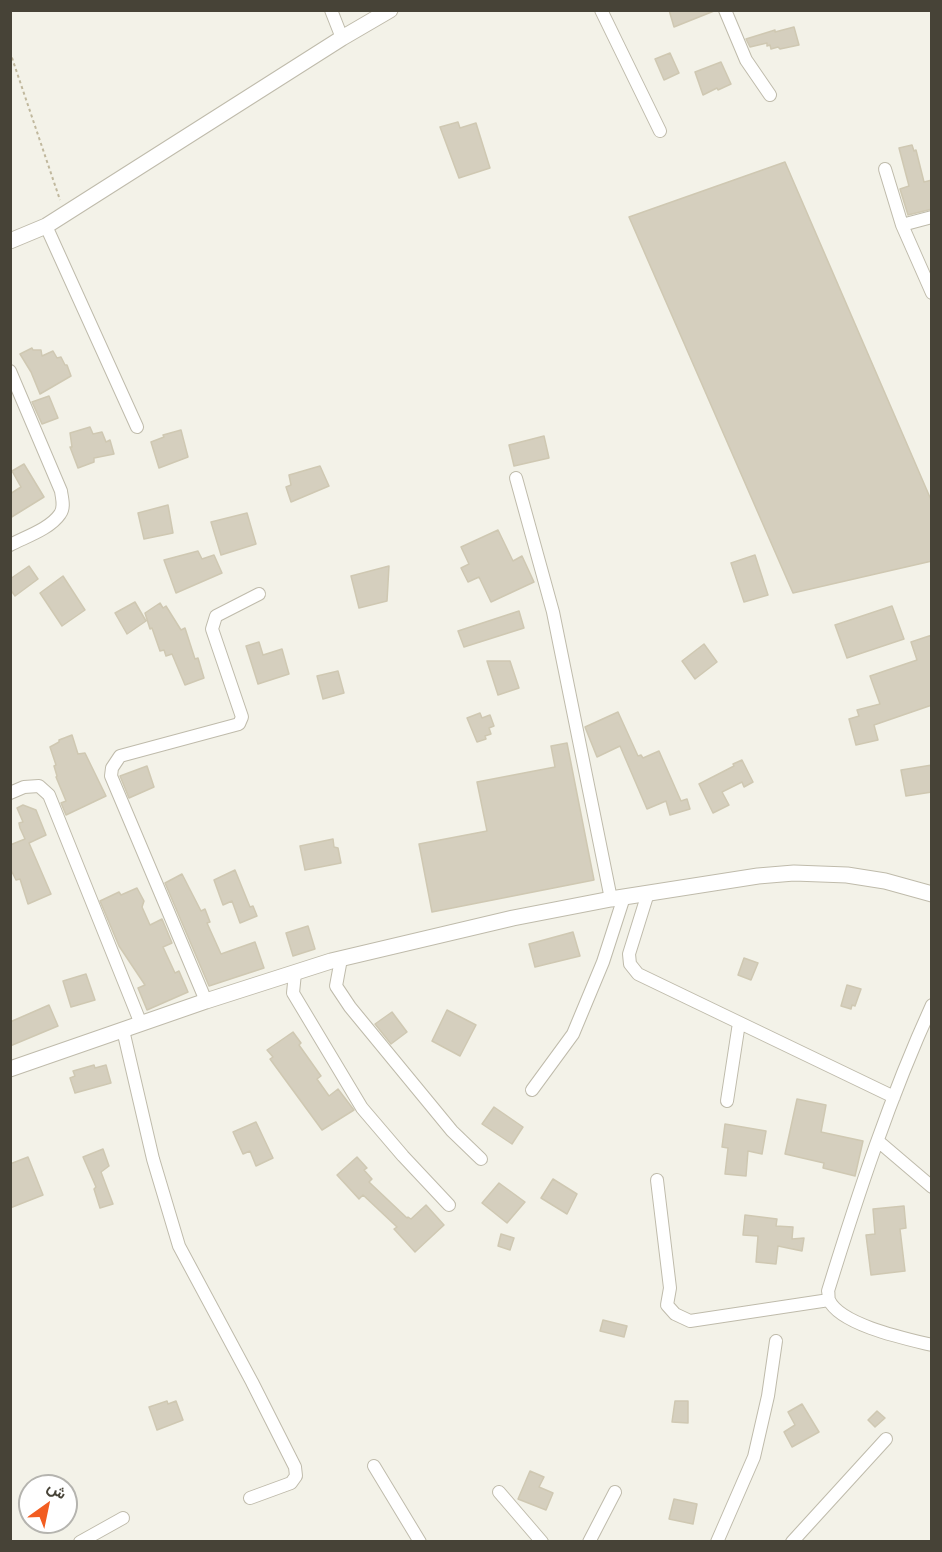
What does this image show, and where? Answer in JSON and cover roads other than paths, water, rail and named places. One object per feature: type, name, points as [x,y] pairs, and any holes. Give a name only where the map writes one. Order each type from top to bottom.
[{"type":"street","points":[[331,10],[342,38]]},
{"type":"street","points":[[10,241],[46,226],[342,38],[390,10]]},
{"type":"street","points":[[602,10],[660,131]]},
{"type":"street","points":[[725,10],[746,60],[770,95]]},
{"type":"street","points":[[885,169],[903,225],[932,293]]},
{"type":"street","points":[[903,225],[932,217]]},
{"type":"street","points":[[46,226],[137,427]]},
{"type":"street","points":[[10,370],[61,491],[63,505],[61,514],[51,523],[10,545]]},
{"type":"street","points":[[516,478],[553,612],[618,898],[603,962],[573,1034],[532,1090]]},
{"type":"street","points":[[206,1001],[111,776],[112,768],[120,756],[239,724],[242,717],[212,629],[216,616],[259,594]]},
{"type":"street","points":[[10,793],[24,787],[39,786],[49,795],[141,1024]]},
{"type":"street","points":[[10,1069],[206,1001],[341,959],[513,918],[618,898],[758,876],[813,873],[885,881],[932,894]]},
{"type":"street","points":[[648,893],[629,954],[630,963],[638,975],[894,1097]]},
{"type":"street","points":[[341,959],[336,986],[350,1007],[452,1131],[481,1159]]},
{"type":"street","points":[[295,973],[293,993],[362,1108],[448,1205]]},
{"type":"street","points":[[932,1005],[913,1047],[858,1193],[828,1291],[829,1300],[840,1313],[877,1331],[932,1345]]},
{"type":"street","points":[[727,1101],[739,1023]]},
{"type":"street","points":[[123,1030],[153,1159],[179,1246],[295,1467],[296,1476],[291,1483],[250,1498]]},
{"type":"street","points":[[878,1141],[932,1187]]},
{"type":"street","points":[[657,1180],[670,1288],[667,1305],[675,1314],[690,1321],[829,1300]]},
{"type":"street","points":[[717,1542],[754,1457],[768,1396],[776,1341]]},
{"type":"street","points":[[792,1542],[886,1438]]},
{"type":"street","points":[[374,1466],[420,1542]]},
{"type":"street","points":[[499,1492],[542,1542]]},
{"type":"street","points":[[590,1542],[615,1492]]},
{"type":"street","points":[[80,1542],[123,1518]]}]
